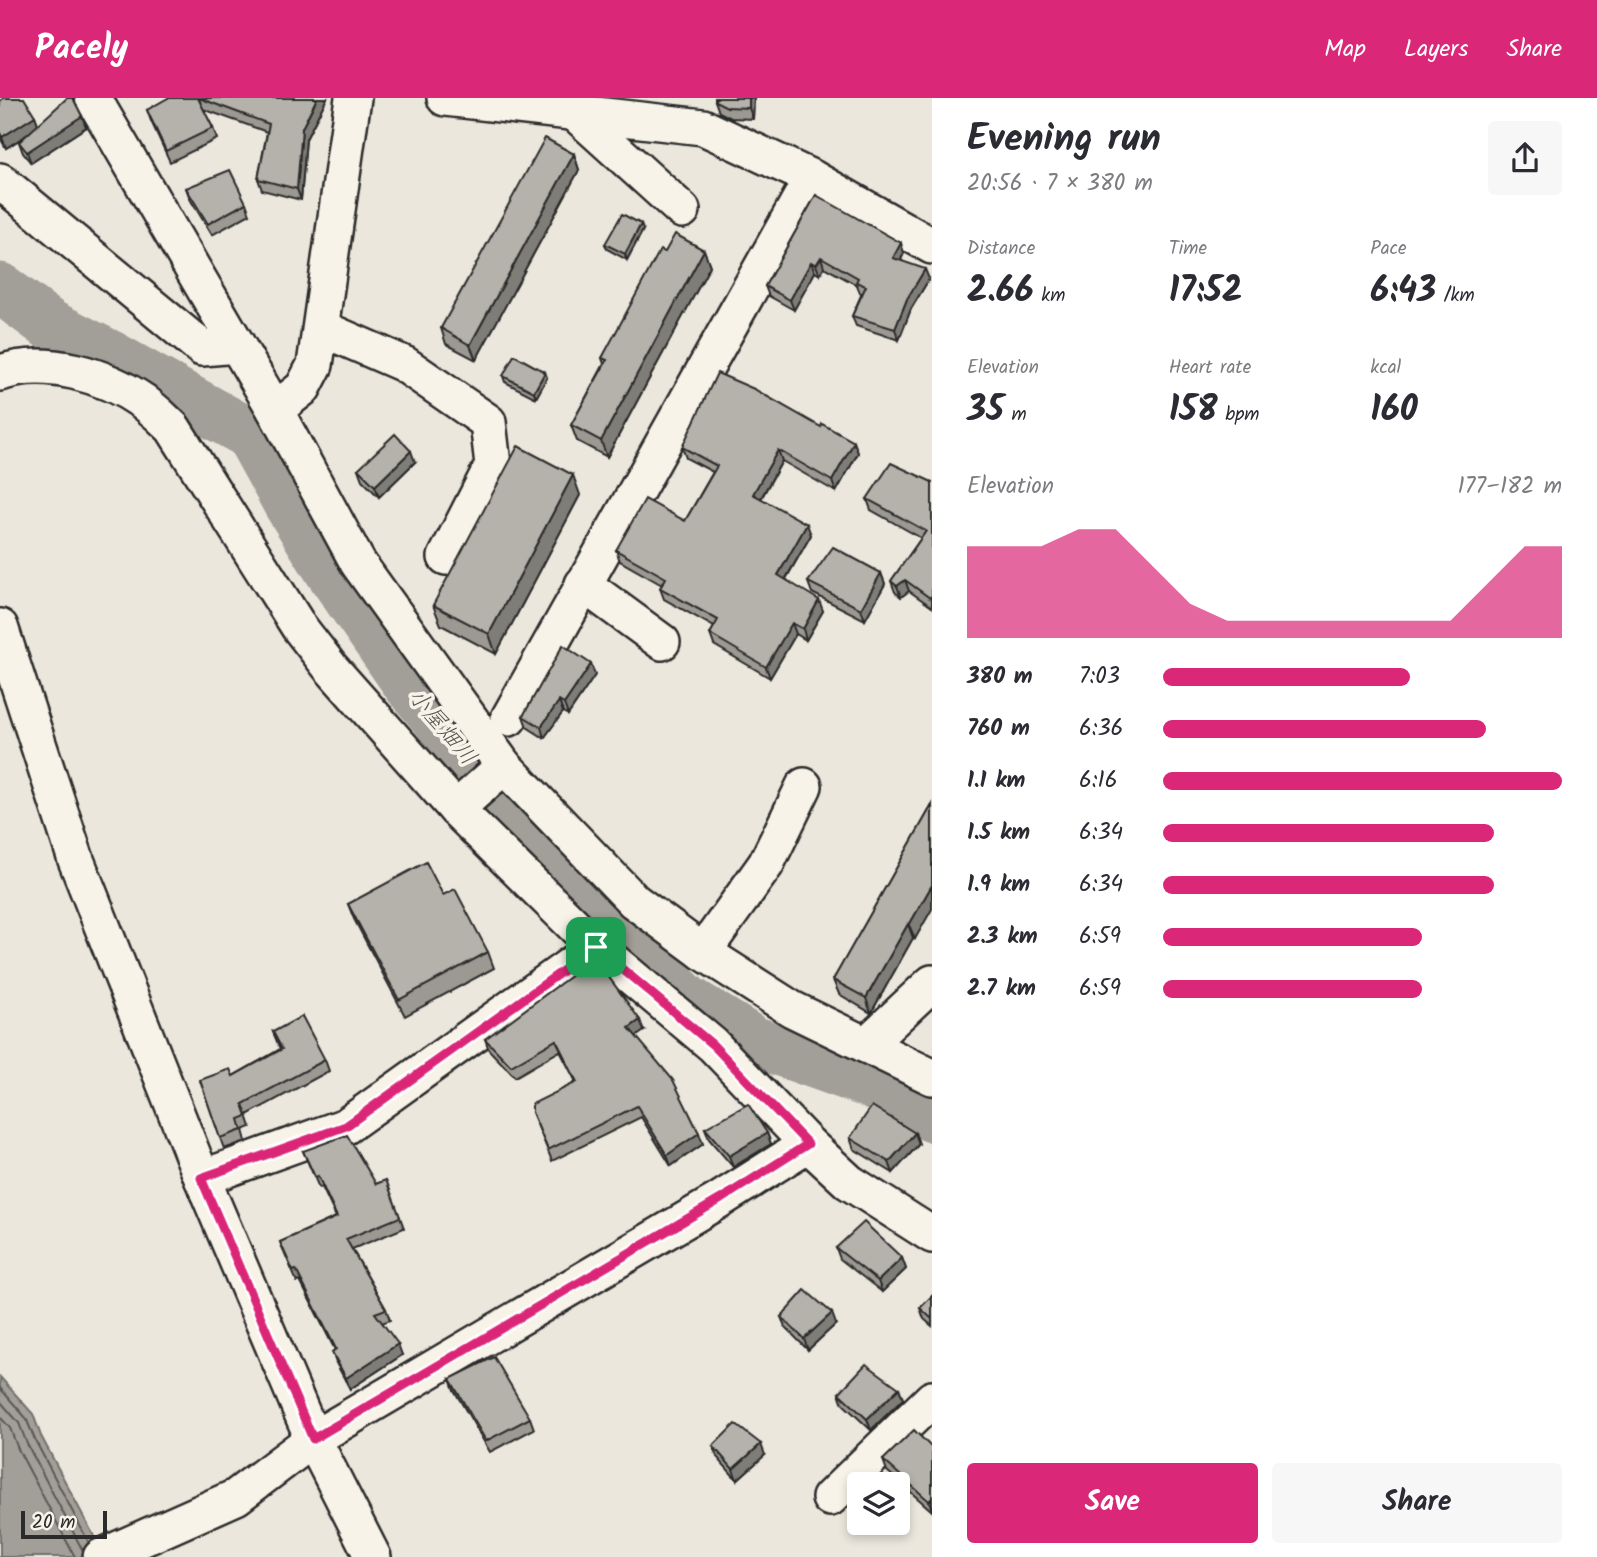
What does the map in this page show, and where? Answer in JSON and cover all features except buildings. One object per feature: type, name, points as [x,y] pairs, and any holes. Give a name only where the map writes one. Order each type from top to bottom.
[{"type":"street","points":[[93,98],[275,410],[358,563],[500,769],[634,901],[703,952],[792,1009],[932,1077]]},
{"type":"street","points":[[275,410],[303,388],[315,365],[353,98]]},
{"type":"street","points":[[445,98],[574,112],[614,107],[703,127],[812,178],[931,243]]},
{"type":"street","points":[[574,112],[682,210]]},
{"type":"street","points":[[509,718],[812,178]]},
{"type":"street","points":[[0,181],[202,348],[237,345]]},
{"type":"street","points":[[321,328],[404,364],[488,422],[493,465],[446,557]]},
{"type":"street","points":[[0,373],[17,367],[64,369],[105,380],[145,402],[173,428],[299,627],[330,667],[460,805],[596,947],[713,1045],[808,1144],[849,1182],[932,1235]]},
{"type":"street","points":[[583,584],[662,642]]},
{"type":"street","points":[[0,627],[76,860],[201,1178],[313,1439],[373,1557]]},
{"type":"street","points":[[460,805],[500,769]]},
{"type":"street","points":[[703,952],[766,864],[804,786]]},
{"type":"street","points":[[201,1178],[346,1126],[596,947]]},
{"type":"street","points":[[866,1045],[932,983]]},
{"type":"street","points":[[101,1557],[236,1497],[313,1439],[721,1199],[808,1144]]},
{"type":"street","points":[[830,1498],[932,1399]]},
{"type":"water","points":[[0,1377],[33,1414],[41,1436],[105,1557],[0,1557]]},
{"type":"waterway","name":"小屋畑川","points":[[0,288],[50,325],[250,434],[332,574],[408,684],[613,928],[687,1000],[753,1041],[870,1083],[932,1117]]},
{"type":"route","points":[[596,947],[713,1045],[808,1144],[721,1199],[313,1439],[201,1178],[346,1126],[596,947]]}]
